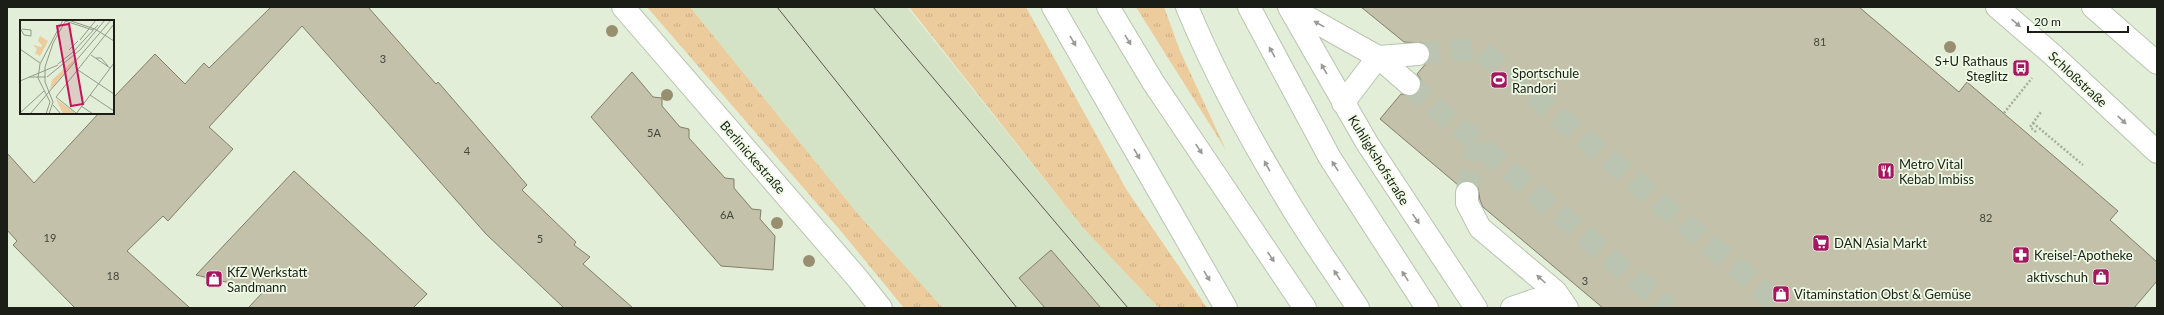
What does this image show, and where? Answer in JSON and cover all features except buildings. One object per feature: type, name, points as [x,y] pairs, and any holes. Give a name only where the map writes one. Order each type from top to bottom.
[{"type":"main road","name":"Berlinickestraße","points":[[623,7],[858,279],[881,308]]},
{"type":"main road","points":[[1053,7],[1226,308]]},
{"type":"main road","points":[[1108,7],[1153,82],[1305,308]]},
{"type":"main road","points":[[1187,7],[1203,46],[1228,96],[1285,197],[1358,308]]},
{"type":"main road","points":[[1249,7],[1330,158],[1427,308]]},
{"type":"main road","name":"Kuhligkshofstraße","points":[[1289,7],[1378,57],[1409,84]]},
{"type":"main road","name":"Kuhligkshofstraße","points":[[1289,7],[1343,103],[1403,198],[1476,308]]},
{"type":"main road","name":"Schloßstraße","points":[[1997,7],[2052,55],[2157,152]]},
{"type":"main road","points":[[2093,7],[2157,63]]},
{"type":"main road","points":[[1343,103],[1378,57],[1418,54]]},
{"type":"main road","points":[[1467,193],[1467,203],[1480,228],[1550,287],[1567,308]]},
{"type":"main road","points":[[1512,308],[1535,300],[1549,308]]},
{"type":"path","points":[[2004,113],[2032,78]]},
{"type":"path","points":[[2036,132],[2030,127],[2041,112]]},
{"type":"path","points":[[2033,123],[2083,165]]},
{"type":"shaded area","points":[[690,7],[907,7],[1084,229],[1159,308],[943,308],[858,214]]},
{"type":"green space","points":[[647,7],[690,7],[858,214],[943,308],[904,308],[840,230]]},
{"type":"green space","points":[[909,7],[1026,7],[1126,189],[1207,308],[1159,308],[1084,229]]},
{"type":"green space","points":[[1136,7],[1164,7],[1180,51],[1226,150]]},
{"type":"tunnel","points":[[1418,54],[1478,48],[1784,308]]},
{"type":"tunnel","points":[[1409,84],[1668,308]]},
{"type":"tunnel","points":[[1467,193],[1468,183],[1475,162],[1477,142]]},
{"type":"tram line","points":[[777,7],[1017,308]]},
{"type":"tram line","points":[[873,7],[1128,308]]},
{"type":"place","name":"S+U Rathaus Steglitz","points":[[2021,68]]},
{"type":"place","name":"Sportschule Randori","points":[[1499,80]]},
{"type":"place","name":"Metro Vital Kebab Imbiss","points":[[1886,171]]},
{"type":"place","name":"DAN Asia Markt","points":[[1821,243]]},
{"type":"place","name":"Kreisel-Apotheke","points":[[2021,255]]},
{"type":"place","name":"aktivschuh","points":[[2101,277]]},
{"type":"place","name":"KfZ Werkstatt Sandmann","points":[[214,279]]},
{"type":"place","name":"Vitaminstation Obst & Gemüse","points":[[1781,294]]}]
